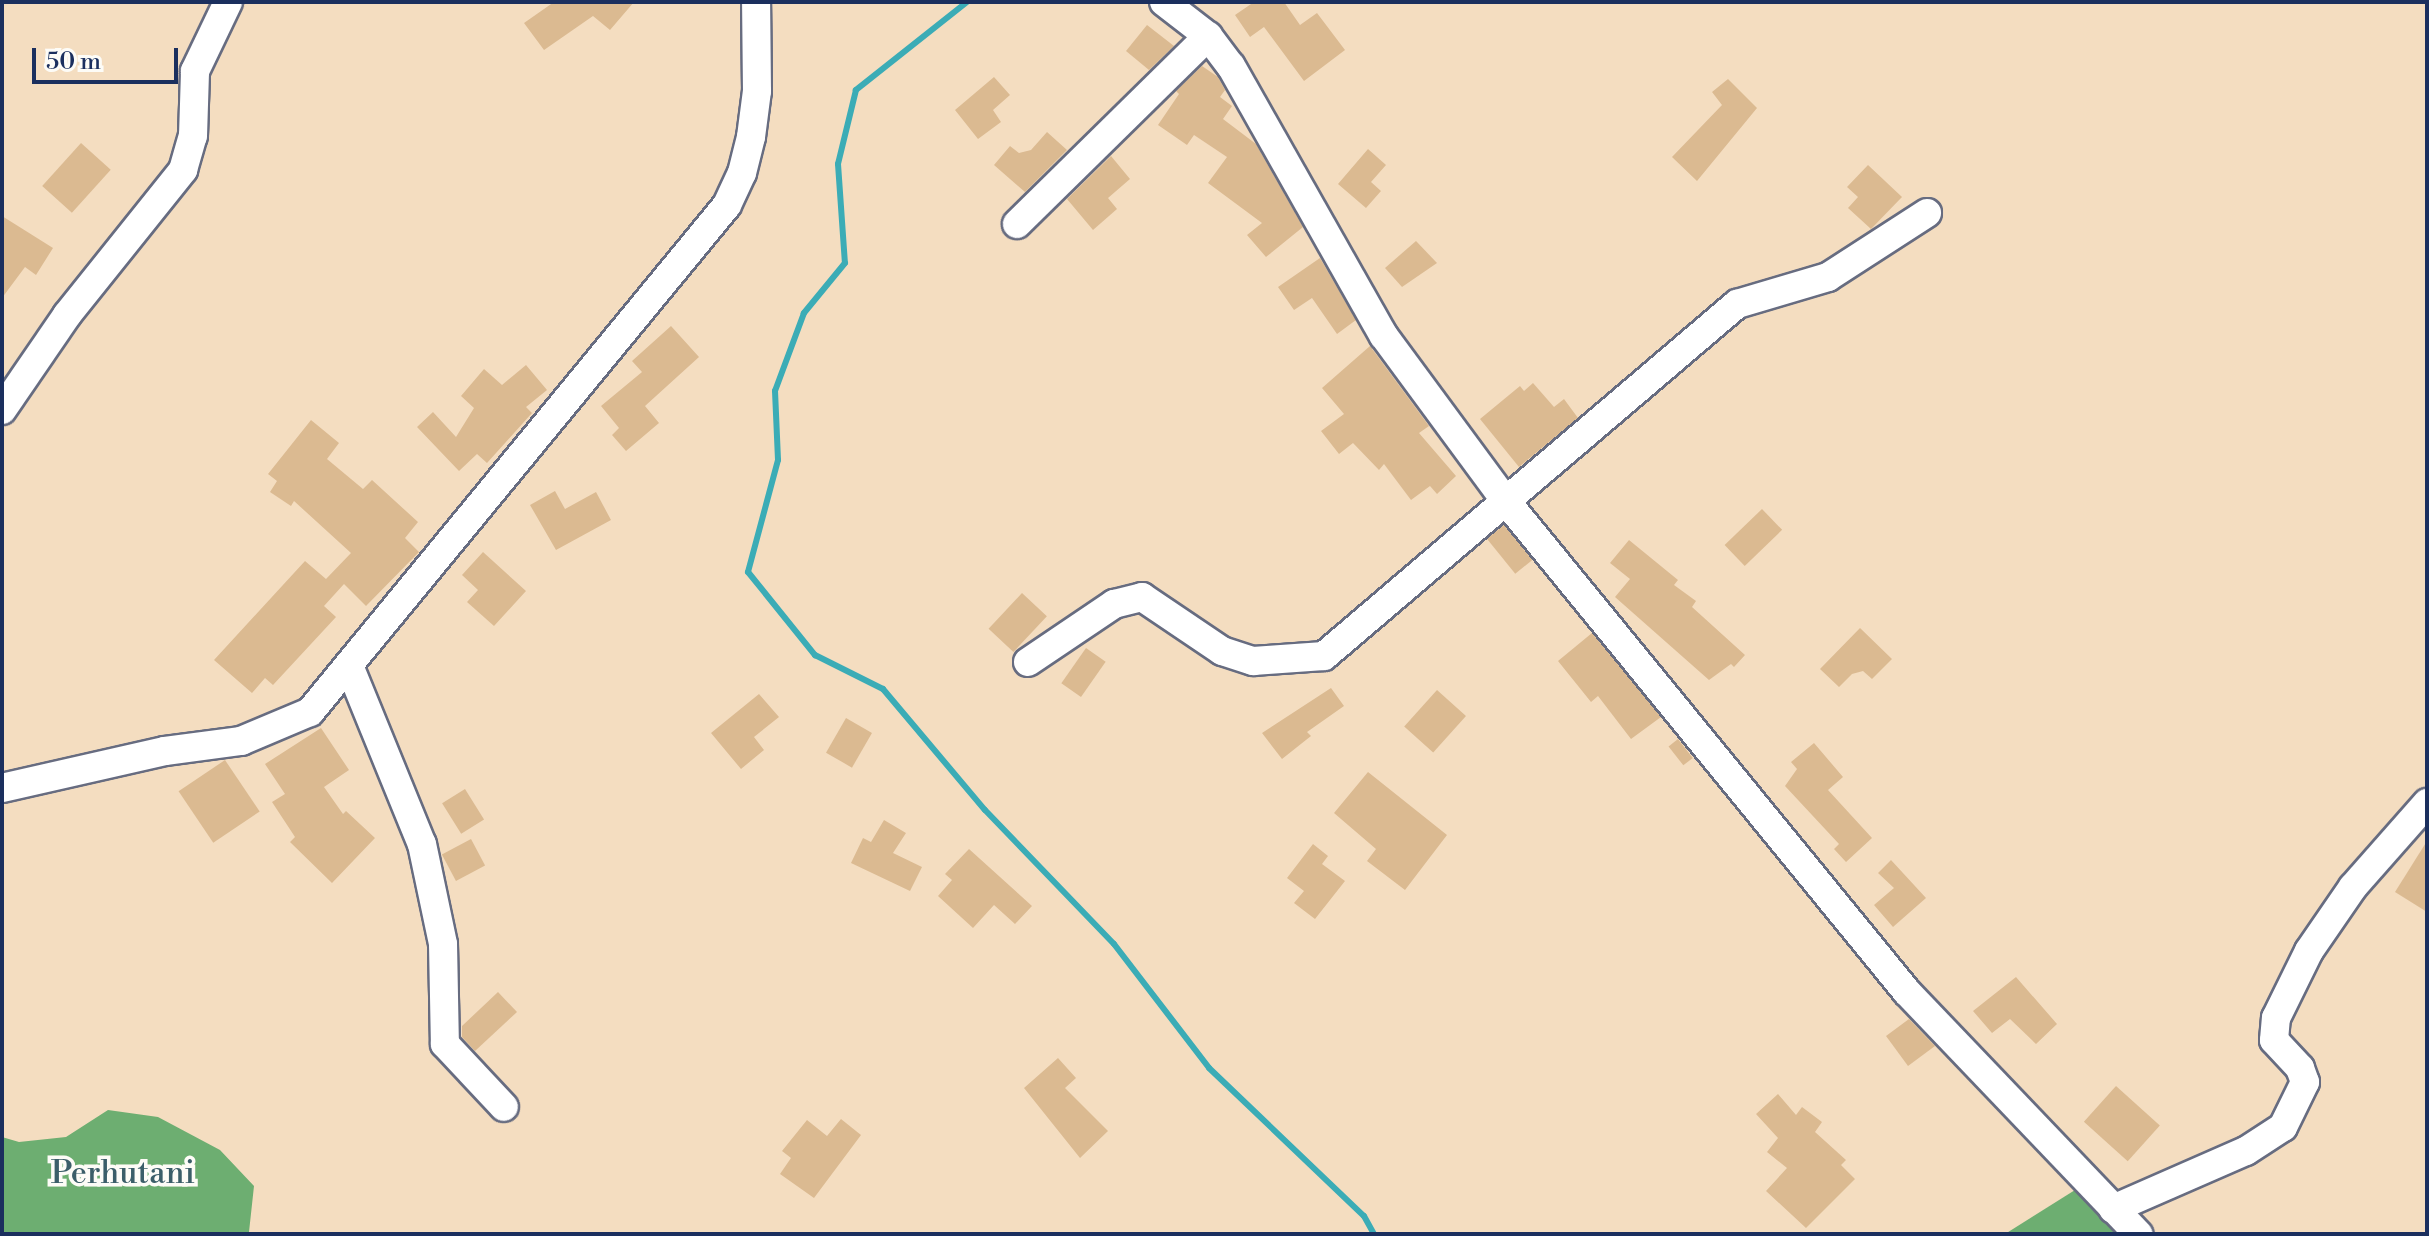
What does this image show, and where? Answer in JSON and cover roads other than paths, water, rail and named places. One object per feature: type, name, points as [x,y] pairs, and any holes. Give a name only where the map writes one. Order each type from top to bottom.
[{"type":"street","points":[[2,410],[67,315],[183,170],[193,136],[195,71],[228,2]]},
{"type":"street","points":[[2,788],[281,728],[310,712],[350,668],[727,205],[751,137],[756,2]]},
{"type":"street","points":[[1164,2],[1208,36],[1231,66],[1384,336],[1505,500],[1907,992],[2138,1234]]},
{"type":"street","points":[[1017,224],[1208,36]]},
{"type":"street","points":[[1028,662],[1114,604],[1142,597],[1237,656],[1291,661],[1324,656],[1737,304],[1828,277],[1927,213]]},
{"type":"street","points":[[350,668],[422,844],[443,944],[445,1044],[504,1107]]},
{"type":"street","points":[[2113,1209],[2246,1151],[2283,1127],[2305,1082],[2300,1068],[2274,1040],[2276,1018],[2309,951],[2353,887],[2427,803]]},
{"type":"waterway","points":[[967,2],[856,90],[838,164],[845,263],[804,313],[775,391],[778,460],[748,572],[815,655],[883,689],[985,810],[1114,944],[1209,1068],[1364,1216],[1374,1234]]},
{"type":"park label","name":"Perhutani","points":[[123,1173]]}]
